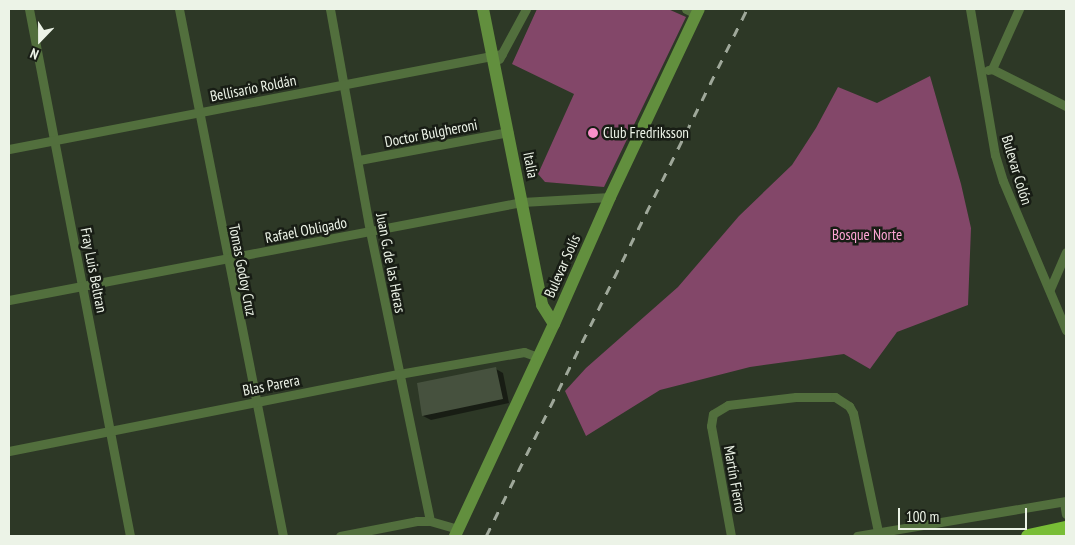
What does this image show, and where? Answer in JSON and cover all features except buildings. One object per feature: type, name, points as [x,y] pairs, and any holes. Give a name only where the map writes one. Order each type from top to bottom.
[{"type":"highway","points":[[1028,536],[1066,528]]},
{"type":"street","name":"Fray Luis Beltran","points":[[29,9],[130,536]]},
{"type":"street","name":"Tomas Godoy Cruz","points":[[179,9],[283,536]]},
{"type":"street","name":"Juan G. de las Heras","points":[[330,9],[359,160],[370,231],[430,521]]},
{"type":"street","name":"Italia","points":[[483,9],[496,59],[508,132],[542,305],[554,324]]},
{"type":"street","points":[[496,59],[526,9]]},
{"type":"street","name":"Bulevar Colón","points":[[970,9],[995,154],[1003,181],[1066,330]]},
{"type":"street","points":[[992,69],[1019,9]]},
{"type":"street","name":"Bulevar Solís","points":[[457,532],[554,324],[694,10]]},
{"type":"street","name":"Bellisario Roldán","points":[[9,149],[344,85],[496,59]]},
{"type":"street","points":[[980,71],[992,69],[1066,106]]},
{"type":"street","name":"Doctor Bulgheroni","points":[[359,160],[508,132]]},
{"type":"street","name":"Rafael Obligado","points":[[9,300],[522,202],[610,197]]},
{"type":"street","points":[[1050,289],[1066,252]]},
{"type":"street","name":"Blas Parera","points":[[9,451],[399,374],[524,352],[538,357]]},
{"type":"street","name":"Martín Fierro","points":[[731,536],[711,426],[713,414],[728,404],[796,397],[835,397],[844,401],[852,413],[878,532]]},
{"type":"street","points":[[857,536],[1065,502],[1066,514]]},
{"type":"street","points":[[340,536],[417,521],[430,521],[457,532]]},
{"type":"green space","name":"Club Fredriksson","points":[[537,9],[668,9],[686,17],[604,187],[545,182],[538,174],[574,94],[512,64]]},
{"type":"green space","name":"Bosque Norte","points":[[930,76],[961,184],[971,228],[968,305],[897,332],[870,369],[844,354],[750,367],[660,390],[586,436],[565,391],[586,368],[678,287],[739,216],[792,165],[816,128],[838,87],[877,103]]},
{"type":"railway","points":[[486,536],[747,9]]},
{"type":"place","name":"Club Fredriksson","points":[[593,133]]}]
